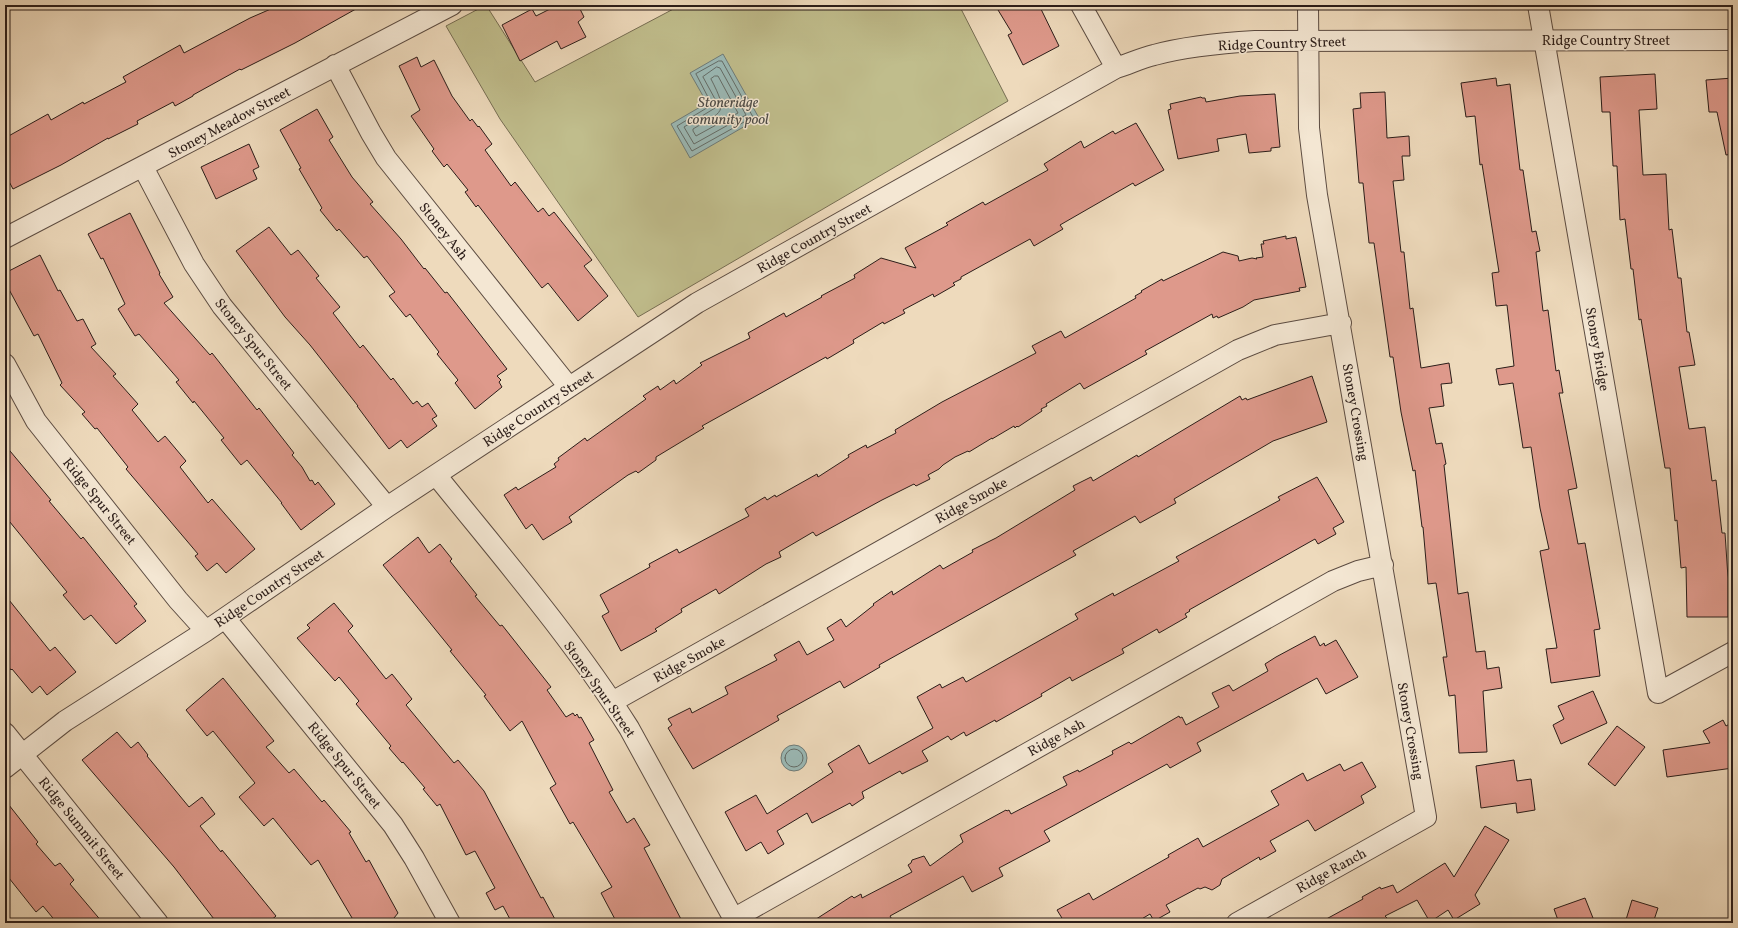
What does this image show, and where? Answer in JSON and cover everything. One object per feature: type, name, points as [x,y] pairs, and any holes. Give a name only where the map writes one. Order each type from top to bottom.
[{"type":"street","name":"Stoney Meadow Street","points":[[5,238],[452,5]]},
{"type":"street","points":[[1081,5],[1116,68]]},
{"type":"street","name":"Stoney Crossing","points":[[1308,5],[1309,128],[1317,195],[1426,817]]},
{"type":"street","name":"Stoney Bridge","points":[[1538,5],[1658,693],[1733,652]]},
{"type":"street","name":"Ridge Country Street","points":[[5,768],[65,721],[206,631],[387,507],[697,303],[1116,68],[1154,55],[1222,43],[1255,41],[1733,40]]},
{"type":"street","name":"Stoney Ash","points":[[335,65],[386,158],[569,387]]},
{"type":"street","name":"Stoney Spur Street","points":[[143,167],[194,264],[222,306],[387,507]]},
{"type":"street","name":"Ridge Smoke","points":[[612,702],[1238,350],[1275,335],[1340,323]]},
{"type":"street","name":"Ridge Spur Street","points":[[5,364],[36,421],[178,600],[206,631]]},
{"type":"street","name":"Stoney Spur Street","points":[[436,475],[536,600],[612,702],[632,735],[734,921]]},
{"type":"street","name":"Ridge Ash","points":[[734,921],[1333,581],[1383,565]]},
{"type":"street","name":"Ridge Spur Street","points":[[224,618],[393,825],[414,858],[450,923]]},
{"type":"street","name":"Ridge Summit Street","points":[[5,733],[158,923]]},
{"type":"street","name":"Ridge Ranch","points":[[1237,923],[1426,817]]},
{"type":"shaded area","points":[[486,5],[535,82],[681,5],[959,5],[1008,101],[638,317],[500,119],[446,26]]},
{"type":"water","name":"Stoneridge comunity pool","points":[[723,54],[759,118],[690,158],[671,124],[707,103],[690,73]]},
{"type":"water","points":[[794,745],[803,749],[807,758],[803,767],[794,771],[785,767],[781,758],[785,749]]},
{"type":"building","points":[[280,5],[363,5],[295,43],[241,70],[240,69],[175,106],[173,102],[137,121],[138,124],[108,138],[61,165],[13,189],[5,174],[5,138],[48,114],[51,120],[83,102],[84,104],[126,82],[123,77],[180,45],[184,53],[250,18]]},
{"type":"building","points":[[558,5],[578,5],[584,17],[578,22],[586,37],[561,49],[557,41],[520,61],[502,25],[532,9],[536,16]]},
{"type":"building","points":[[995,5],[1039,5],[1059,46],[1023,65],[1008,35],[1012,33]]},
{"type":"building","points":[[417,57],[421,67],[434,60],[452,96],[470,121],[472,119],[478,127],[479,126],[492,144],[485,150],[511,186],[515,182],[538,212],[543,208],[549,216],[554,212],[592,260],[584,266],[608,296],[578,321],[548,283],[542,288],[478,205],[476,207],[465,192],[468,190],[447,164],[444,167],[432,151],[434,149],[411,116],[420,110],[399,66]]},
{"type":"building","points":[[1655,74],[1657,109],[1639,110],[1643,175],[1666,174],[1669,230],[1672,229],[1678,278],[1681,278],[1687,332],[1689,332],[1695,365],[1679,367],[1689,429],[1705,427],[1712,481],[1716,480],[1722,533],[1725,533],[1728,578],[1728,617],[1687,617],[1686,567],[1681,568],[1677,520],[1675,521],[1670,468],[1665,468],[1641,319],[1639,320],[1625,219],[1620,220],[1617,166],[1613,166],[1610,112],[1602,112],[1600,77]]},
{"type":"building","points":[[1496,78],[1497,86],[1510,84],[1520,170],[1523,170],[1532,232],[1536,231],[1540,251],[1536,252],[1543,311],[1548,310],[1556,371],[1559,370],[1563,393],[1559,393],[1577,488],[1568,490],[1578,544],[1585,543],[1600,629],[1594,630],[1600,676],[1551,683],[1546,649],[1557,648],[1540,551],[1549,549],[1540,508],[1531,447],[1523,448],[1513,383],[1499,385],[1496,369],[1514,366],[1507,305],[1496,306],[1492,273],[1499,272],[1482,164],[1480,165],[1475,116],[1466,117],[1461,83]]},
{"type":"building","points":[[1733,78],[1733,154],[1726,155],[1717,112],[1709,112],[1706,80]]},
{"type":"building","points":[[1385,92],[1387,138],[1409,136],[1410,156],[1402,156],[1404,180],[1393,181],[1401,252],[1404,252],[1410,309],[1413,308],[1421,368],[1449,363],[1452,383],[1441,384],[1444,406],[1429,408],[1436,444],[1442,443],[1446,464],[1444,465],[1458,594],[1468,592],[1476,652],[1485,651],[1487,669],[1499,667],[1502,688],[1483,691],[1487,752],[1459,753],[1455,695],[1449,696],[1443,657],[1447,657],[1436,583],[1428,584],[1423,527],[1415,470],[1413,471],[1401,412],[1393,357],[1390,357],[1374,243],[1369,243],[1363,183],[1359,183],[1353,109],[1361,108],[1360,93]]},
{"type":"building","points":[[1275,94],[1280,147],[1271,148],[1271,151],[1249,153],[1246,134],[1217,139],[1219,151],[1178,159],[1168,110],[1171,109],[1170,104],[1201,97],[1205,98],[1206,102],[1240,96]]},
{"type":"building","points":[[317,109],[333,137],[329,140],[352,177],[373,202],[370,204],[445,293],[447,292],[507,369],[497,376],[501,380],[499,382],[502,387],[475,409],[455,383],[458,380],[437,354],[439,352],[410,314],[406,317],[389,296],[395,292],[367,256],[364,258],[339,229],[337,231],[320,210],[322,208],[299,169],[301,168],[280,130]]},
{"type":"building","points":[[1136,123],[1164,170],[1135,186],[1133,183],[1060,225],[1063,229],[1034,246],[1030,239],[961,277],[961,279],[953,283],[955,285],[934,297],[933,294],[903,310],[905,313],[884,324],[883,322],[853,340],[854,343],[827,359],[826,357],[702,426],[704,428],[656,457],[656,460],[638,473],[636,471],[628,475],[569,517],[572,522],[543,540],[532,524],[526,529],[504,495],[516,487],[518,490],[556,467],[554,464],[559,460],[558,458],[585,438],[587,441],[646,399],[643,396],[658,386],[660,390],[674,380],[676,384],[702,365],[700,363],[750,338],[748,333],[784,313],[786,317],[822,297],[821,296],[855,278],[854,275],[881,258],[916,268],[905,248],[948,225],[946,223],[983,202],[985,205],[1048,170],[1044,164],[1081,141],[1084,148],[1113,131],[1115,134]]},
{"type":"building","points":[[249,144],[259,167],[253,170],[257,179],[216,199],[201,167]]},
{"type":"building","points":[[130,213],[160,273],[159,274],[173,297],[164,303],[210,355],[212,353],[257,410],[259,408],[294,453],[292,455],[302,467],[310,481],[312,480],[315,485],[318,482],[335,504],[301,530],[282,503],[247,460],[241,465],[221,440],[224,438],[194,401],[193,403],[176,382],[179,380],[139,334],[135,336],[118,309],[125,304],[103,258],[101,259],[88,234]]},
{"type":"building","points":[[269,227],[291,255],[298,250],[319,276],[316,278],[340,307],[333,313],[360,348],[363,345],[391,380],[393,378],[413,404],[417,401],[422,407],[428,403],[437,416],[432,419],[437,426],[407,448],[401,440],[389,449],[358,406],[310,345],[285,317],[236,251]]},
{"type":"building","points":[[1286,236],[1286,239],[1296,237],[1306,287],[1299,288],[1300,291],[1254,300],[1243,307],[1218,318],[1217,316],[1213,318],[1212,314],[1145,351],[1147,354],[1084,389],[1080,383],[1046,404],[1047,406],[1041,409],[1042,411],[1018,427],[1017,426],[1015,428],[1014,426],[969,452],[968,451],[955,457],[928,475],[930,479],[916,486],[914,484],[882,500],[816,536],[813,532],[779,552],[781,557],[766,564],[719,594],[716,589],[681,609],[682,612],[655,629],[657,631],[621,651],[602,616],[609,612],[600,595],[650,567],[649,564],[677,549],[679,553],[749,516],[745,509],[765,497],[767,500],[775,495],[776,497],[817,474],[818,477],[849,457],[848,455],[866,445],[867,448],[896,433],[895,430],[942,402],[1036,353],[1032,346],[1061,331],[1065,338],[1136,298],[1135,296],[1142,292],[1141,291],[1162,279],[1163,281],[1223,252],[1238,256],[1239,261],[1263,257],[1261,244],[1264,244],[1263,241]]},
{"type":"building","points":[[40,255],[58,291],[60,290],[77,321],[83,319],[96,344],[91,347],[116,374],[113,376],[138,404],[132,410],[158,442],[165,436],[186,461],[180,467],[208,503],[212,499],[255,549],[226,573],[217,563],[207,571],[195,556],[198,554],[126,469],[128,467],[97,428],[95,429],[82,414],[85,412],[60,385],[62,383],[38,334],[34,336],[5,282],[5,273]]},
{"type":"building","points":[[1312,376],[1327,422],[1273,441],[1174,499],[1176,503],[1140,523],[1135,516],[1073,551],[1076,555],[879,665],[880,667],[844,688],[840,681],[777,716],[779,720],[693,769],[668,728],[672,725],[668,719],[690,708],[692,713],[728,694],[725,687],[777,660],[774,655],[799,641],[807,655],[834,640],[827,628],[841,619],[846,627],[874,605],[873,604],[892,591],[893,595],[940,565],[943,569],[973,552],[972,550],[996,538],[1075,490],[1073,486],[1091,477],[1093,481],[1137,455],[1138,457],[1240,396],[1242,400],[1246,398],[1247,400]]},
{"type":"building","points":[[5,445],[51,500],[49,501],[81,539],[83,537],[137,604],[134,606],[146,621],[116,644],[91,615],[84,620],[63,595],[67,592],[5,516]]},
{"type":"building","points":[[1317,477],[1344,522],[1333,528],[1336,534],[1318,544],[1315,539],[1189,610],[1190,611],[1185,614],[1187,617],[1159,633],[1157,629],[1122,649],[1124,653],[1072,681],[1070,677],[1041,694],[1042,696],[996,722],[995,720],[966,736],[964,732],[951,740],[948,736],[922,751],[928,761],[902,774],[900,771],[862,792],[864,798],[852,806],[850,803],[812,823],[807,813],[777,831],[784,844],[768,854],[761,842],[746,851],[725,812],[756,795],[767,814],[833,772],[828,764],[859,745],[869,764],[933,728],[917,697],[940,684],[942,688],[963,677],[966,682],[1078,619],[1075,614],[1113,593],[1114,596],[1179,561],[1176,557],[1280,500],[1278,497]]},
{"type":"building","points":[[418,537],[429,553],[440,544],[452,559],[450,561],[477,595],[475,596],[500,626],[502,625],[551,687],[547,690],[566,717],[573,713],[575,716],[577,714],[579,718],[581,717],[594,740],[589,743],[613,790],[609,792],[627,823],[634,818],[650,845],[644,848],[683,923],[617,923],[601,893],[612,887],[573,822],[570,824],[550,788],[556,784],[522,721],[510,731],[484,696],[486,695],[450,651],[452,650],[383,565]]},
{"type":"building","points":[[5,595],[50,651],[55,647],[76,672],[47,695],[40,686],[32,693],[5,662]]},
{"type":"building","points":[[334,603],[353,626],[348,631],[386,679],[392,674],[412,699],[406,705],[454,763],[458,760],[484,791],[541,898],[543,897],[557,923],[512,923],[503,906],[495,910],[486,893],[495,888],[475,851],[466,855],[440,804],[437,806],[423,789],[425,788],[389,748],[391,746],[356,704],[359,701],[339,677],[335,681],[297,638],[310,628],[307,625]]},
{"type":"building","points":[[1315,636],[1320,646],[1324,643],[1325,646],[1336,640],[1358,677],[1326,694],[1317,678],[1197,743],[1201,751],[1170,768],[1167,764],[1044,831],[1050,841],[999,868],[1003,876],[972,892],[963,876],[890,916],[894,923],[810,923],[852,896],[854,898],[861,894],[862,898],[912,872],[908,865],[912,860],[924,856],[930,866],[963,842],[960,835],[1006,810],[1009,810],[1011,814],[1067,785],[1063,777],[1078,770],[1079,772],[1113,754],[1112,751],[1129,742],[1131,744],[1179,716],[1180,718],[1182,717],[1186,725],[1219,707],[1212,693],[1229,685],[1233,691],[1268,671],[1265,664]]},
{"type":"building","points":[[223,678],[274,741],[266,747],[289,773],[294,769],[322,802],[324,800],[351,832],[349,833],[366,862],[369,860],[398,913],[390,923],[355,923],[318,860],[311,865],[273,818],[264,826],[239,797],[255,783],[213,731],[207,736],[186,710]]},
{"type":"building","points":[[1593,691],[1607,723],[1561,744],[1553,725],[1564,719],[1558,706]]},
{"type":"building","points":[[1723,720],[1726,726],[1733,722],[1733,768],[1667,777],[1663,750],[1710,743],[1703,731]]},
{"type":"building","points":[[1617,726],[1645,747],[1615,786],[1588,764]]},
{"type":"building","points":[[117,732],[131,748],[138,742],[148,755],[147,756],[189,807],[202,797],[215,814],[200,826],[221,852],[222,850],[276,916],[268,923],[217,923],[174,867],[82,760]]},
{"type":"building","points":[[1514,760],[1517,781],[1531,779],[1535,810],[1517,813],[1516,803],[1481,808],[1476,766]]},
{"type":"building","points":[[1362,762],[1376,787],[1361,796],[1364,803],[1315,831],[1308,820],[1270,841],[1276,851],[1260,860],[1259,857],[1222,879],[1220,885],[1212,890],[1205,887],[1200,889],[1198,888],[1166,905],[1170,912],[1154,921],[1150,914],[1135,923],[1065,923],[1057,910],[1089,893],[1093,900],[1169,857],[1168,855],[1198,838],[1203,847],[1279,805],[1271,791],[1303,773],[1307,781],[1340,764],[1344,771]]},
{"type":"building","points":[[5,800],[38,842],[36,844],[55,866],[60,863],[74,880],[70,884],[103,923],[57,923],[43,906],[36,912],[5,873]]},
{"type":"building","points":[[1485,826],[1509,840],[1475,895],[1480,904],[1454,920],[1448,910],[1430,922],[1417,900],[1385,916],[1387,918],[1379,923],[1319,923],[1363,899],[1362,897],[1380,887],[1381,889],[1393,885],[1397,893],[1445,863],[1454,877]]},
{"type":"building","points":[[1585,898],[1595,923],[1559,923],[1554,909]]},
{"type":"building","points":[[1632,900],[1658,908],[1653,923],[1625,923]]}]
